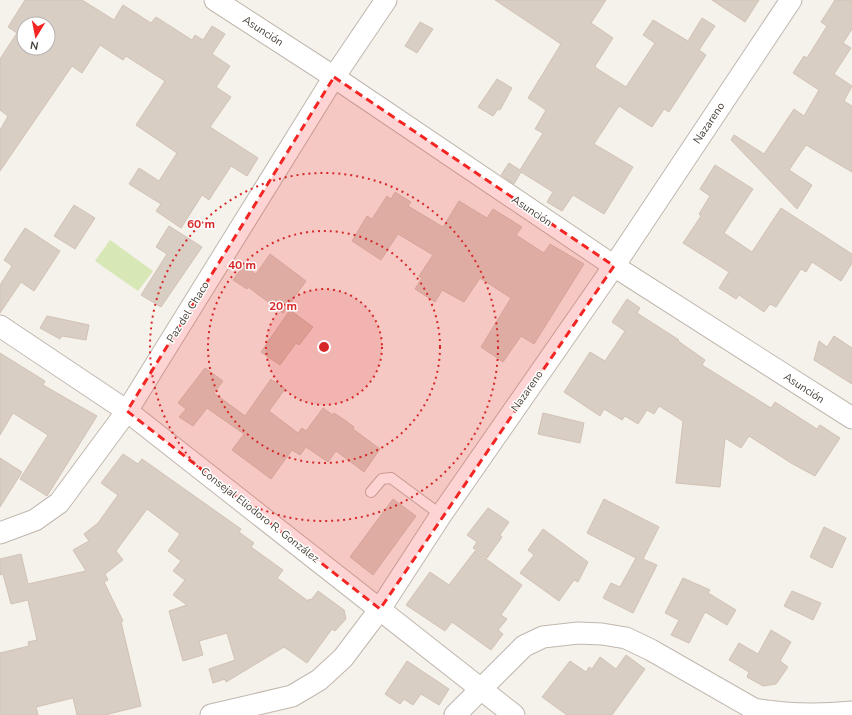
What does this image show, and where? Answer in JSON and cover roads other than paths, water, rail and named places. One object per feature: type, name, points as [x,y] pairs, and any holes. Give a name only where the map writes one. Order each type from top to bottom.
[{"type":"street","name":"Asunción","points":[[215,0],[334,77],[614,266],[852,418]]},
{"type":"street","name":"Paz del Chaco","points":[[0,533],[35,520],[59,503],[127,411],[334,77],[386,0]]},
{"type":"street","name":"Nazareno","points":[[210,715],[292,696],[319,680],[343,658],[380,609],[441,515],[614,266],[791,0]]},
{"type":"street","name":"Consejal Eliodoro R. González","points":[[0,326],[127,411],[514,715]]},
{"type":"street","points":[[455,715],[524,646],[542,637],[578,633],[602,634],[626,638],[651,650],[754,710],[793,714],[852,712]]},
{"type":"lane","points":[[371,492],[382,479],[391,478],[441,515]]}]
